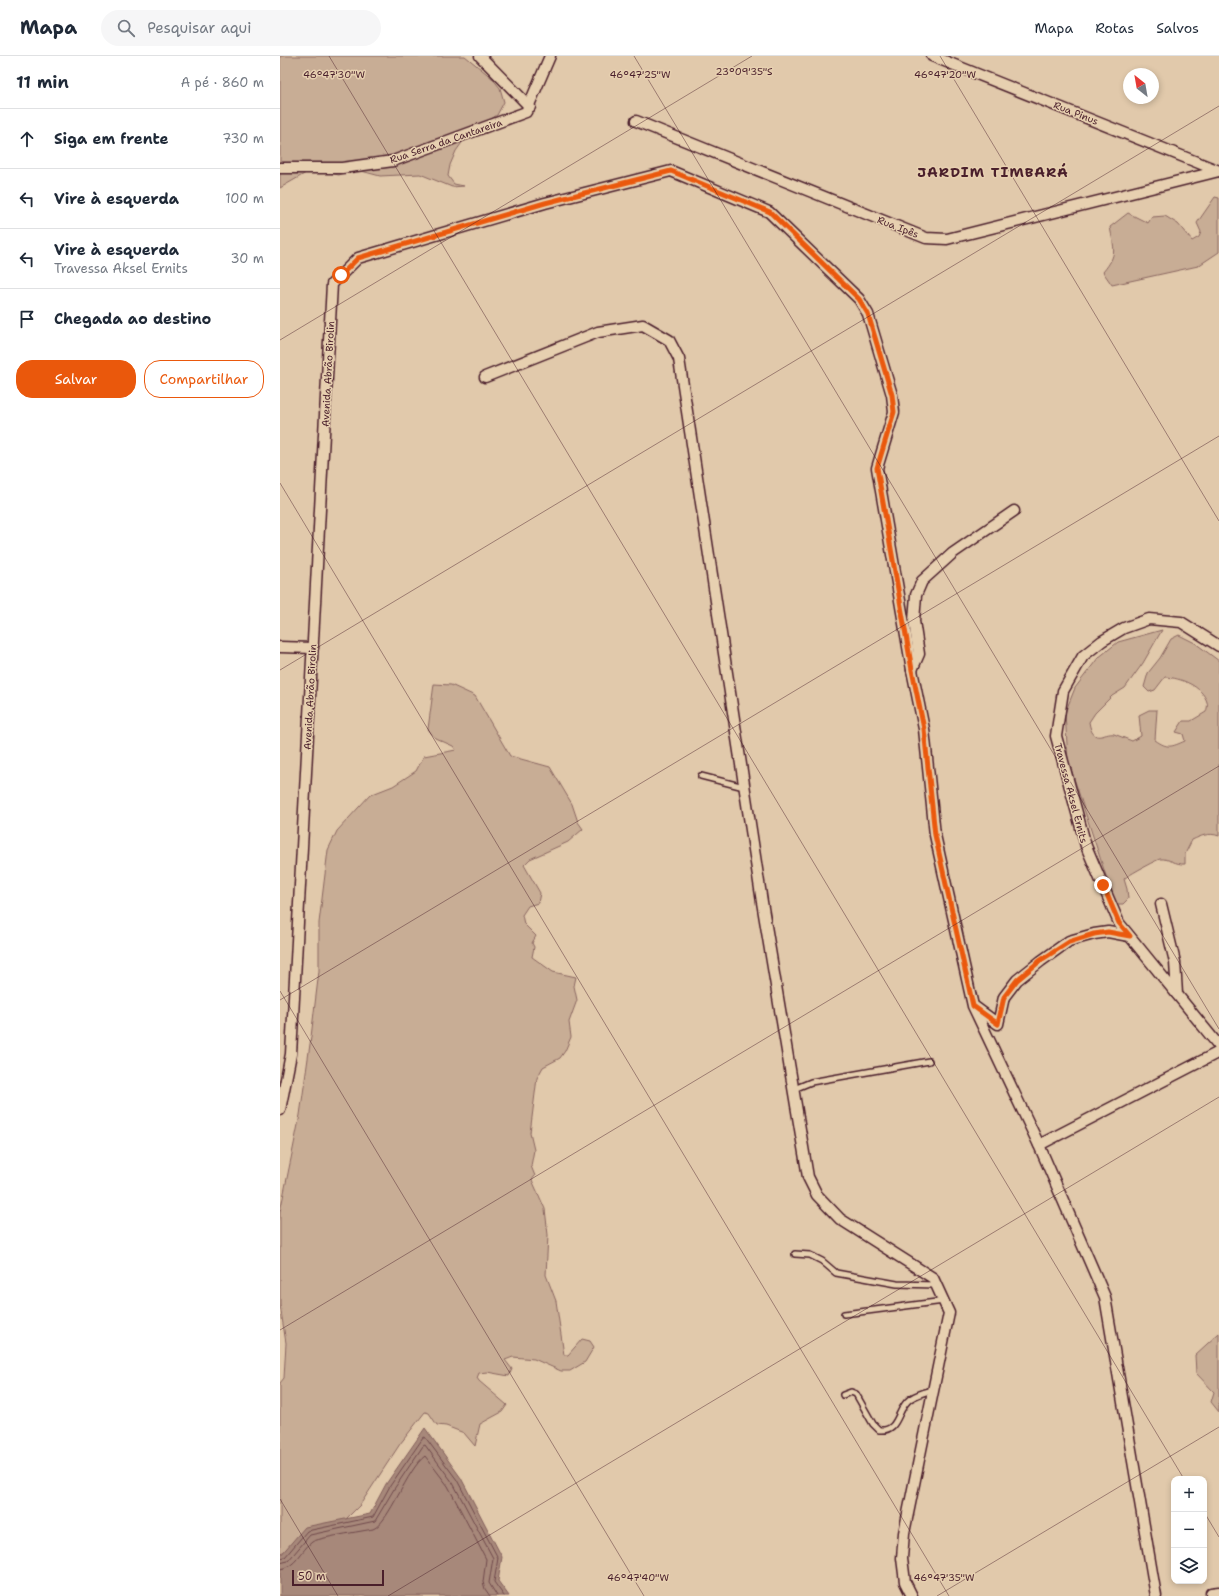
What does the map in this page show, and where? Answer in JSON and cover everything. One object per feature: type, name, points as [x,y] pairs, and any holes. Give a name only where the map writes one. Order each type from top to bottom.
[{"type":"street","points":[[480,56],[530,107],[550,56]]},
{"type":"street","name":"Rua Pinus","points":[[932,56],[1219,171]]},
{"type":"street","name":"Rua Serra da Cantareira","points":[[280,168],[342,168],[393,161],[521,115],[530,107]]},
{"type":"street","name":"Rua Ipês","points":[[636,121],[926,238],[947,239],[1219,171]]},
{"type":"street","name":"Avenida Abrão Birolin","points":[[280,1110],[291,1054],[332,284],[358,258],[545,203],[671,171],[770,212],[859,299],[868,314],[893,401],[894,412],[877,468],[912,670]]},
{"type":"street","points":[[485,377],[598,332],[642,325],[669,340],[679,359],[762,902],[808,1177],[817,1195],[840,1219],[933,1278],[949,1313],[904,1533],[902,1558],[905,1582],[912,1596]]},
{"type":"street","points":[[1014,511],[953,553],[922,581],[916,595],[914,621],[919,654],[912,670],[924,729],[935,835],[973,1006],[1039,1146],[1105,1297],[1156,1596]]},
{"type":"street","name":"Travessa Aksel Ernits","points":[[1219,646],[1181,622],[1149,619],[1124,628],[1102,641],[1084,656],[1063,691],[1056,736],[1086,846],[1119,923],[1219,1046]]},
{"type":"street","points":[[280,647],[313,648]]},
{"type":"street","points":[[1161,904],[1175,962],[1177,994]]},
{"type":"street","points":[[973,1006],[998,1024],[1004,997],[1017,980],[1041,960],[1069,942],[1094,934],[1108,932],[1130,936]]},
{"type":"street","points":[[1039,1146],[1219,1052]]},
{"type":"lane","points":[[701,776],[744,787]]},
{"type":"lane","points":[[794,1089],[811,1082],[929,1061]]},
{"type":"lane","points":[[795,1254],[810,1256],[822,1261],[836,1273],[897,1284],[936,1285]]},
{"type":"lane","points":[[844,1314],[944,1301]]},
{"type":"lane","points":[[843,1395],[851,1392],[856,1394],[873,1424],[879,1430],[887,1431],[893,1427],[901,1409],[908,1400],[918,1394],[933,1390]]},
{"type":"shaded area","points":[[280,56],[465,56],[492,78],[500,88],[504,102],[497,115],[466,137],[456,151],[450,165],[448,176],[454,184],[464,186],[452,187],[420,174],[380,176],[354,169],[339,175],[323,172],[306,173],[280,188]]},
{"type":"shaded area","points":[[1215,197],[1219,198],[1219,252],[1198,266],[1112,285],[1103,272],[1108,266],[1114,251],[1110,227],[1128,213],[1148,223],[1152,217],[1165,216],[1178,224],[1192,241],[1199,237],[1201,232],[1197,223]]},
{"type":"shaded area","points":[[1162,630],[1143,663],[1125,688],[1112,696],[1095,713],[1089,722],[1093,734],[1096,736],[1114,734],[1132,741],[1141,736],[1139,715],[1149,710],[1157,710],[1155,740],[1167,746],[1176,745],[1185,741],[1183,734],[1176,732],[1183,721],[1191,721],[1206,712],[1207,703],[1204,696],[1196,687],[1184,681],[1165,677],[1155,690],[1149,692],[1144,687],[1148,673],[1160,658],[1171,639],[1179,635],[1195,643],[1219,661],[1219,836],[1208,834],[1192,840],[1185,854],[1185,864],[1160,859],[1127,877],[1124,879],[1128,899],[1123,904],[1116,904],[1068,760],[1065,713],[1075,688],[1098,658],[1118,642]]},
{"type":"shaded area","points":[[434,684],[451,685],[475,696],[510,756],[550,767],[572,804],[578,822],[583,829],[568,842],[530,859],[524,865],[540,893],[538,903],[528,906],[522,915],[524,924],[536,936],[532,943],[534,947],[532,957],[553,972],[576,977],[574,986],[577,1000],[569,1022],[571,1037],[560,1058],[543,1067],[537,1078],[530,1133],[534,1150],[531,1166],[535,1176],[532,1180],[545,1209],[548,1235],[546,1275],[556,1301],[564,1355],[568,1355],[582,1339],[590,1341],[594,1347],[585,1362],[570,1371],[561,1371],[534,1359],[513,1357],[505,1360],[512,1369],[509,1376],[487,1372],[479,1373],[477,1378],[479,1381],[507,1405],[502,1412],[480,1424],[475,1446],[464,1433],[446,1426],[437,1425],[429,1413],[425,1412],[400,1444],[360,1505],[346,1519],[280,1553],[280,1383],[284,1378],[286,1343],[280,1305],[280,1212],[300,1115],[311,1037],[319,971],[319,923],[328,850],[337,831],[370,795],[393,786],[416,771],[424,756],[456,750],[453,746],[435,738],[428,729]]},
{"type":"shaded area","points":[[1219,1333],[1219,1412],[1211,1402],[1214,1392],[1196,1373],[1195,1355]]},
{"type":"water","points":[[425,1428],[461,1478],[502,1557],[498,1581],[509,1596],[280,1596],[280,1556],[305,1527],[370,1514],[386,1484]]},
{"type":"district","name":"JARDIM TIMBARÁ","points":[[993,172]]},
{"type":"route","points":[[341,275],[358,258],[545,203],[671,171],[770,212],[859,299],[868,314],[892,395],[894,412],[877,468],[912,670],[924,729],[935,835],[973,1006],[998,1024],[1004,997],[1017,980],[1041,960],[1069,942],[1094,934],[1108,932],[1130,936],[1119,923],[1103,885]]}]
